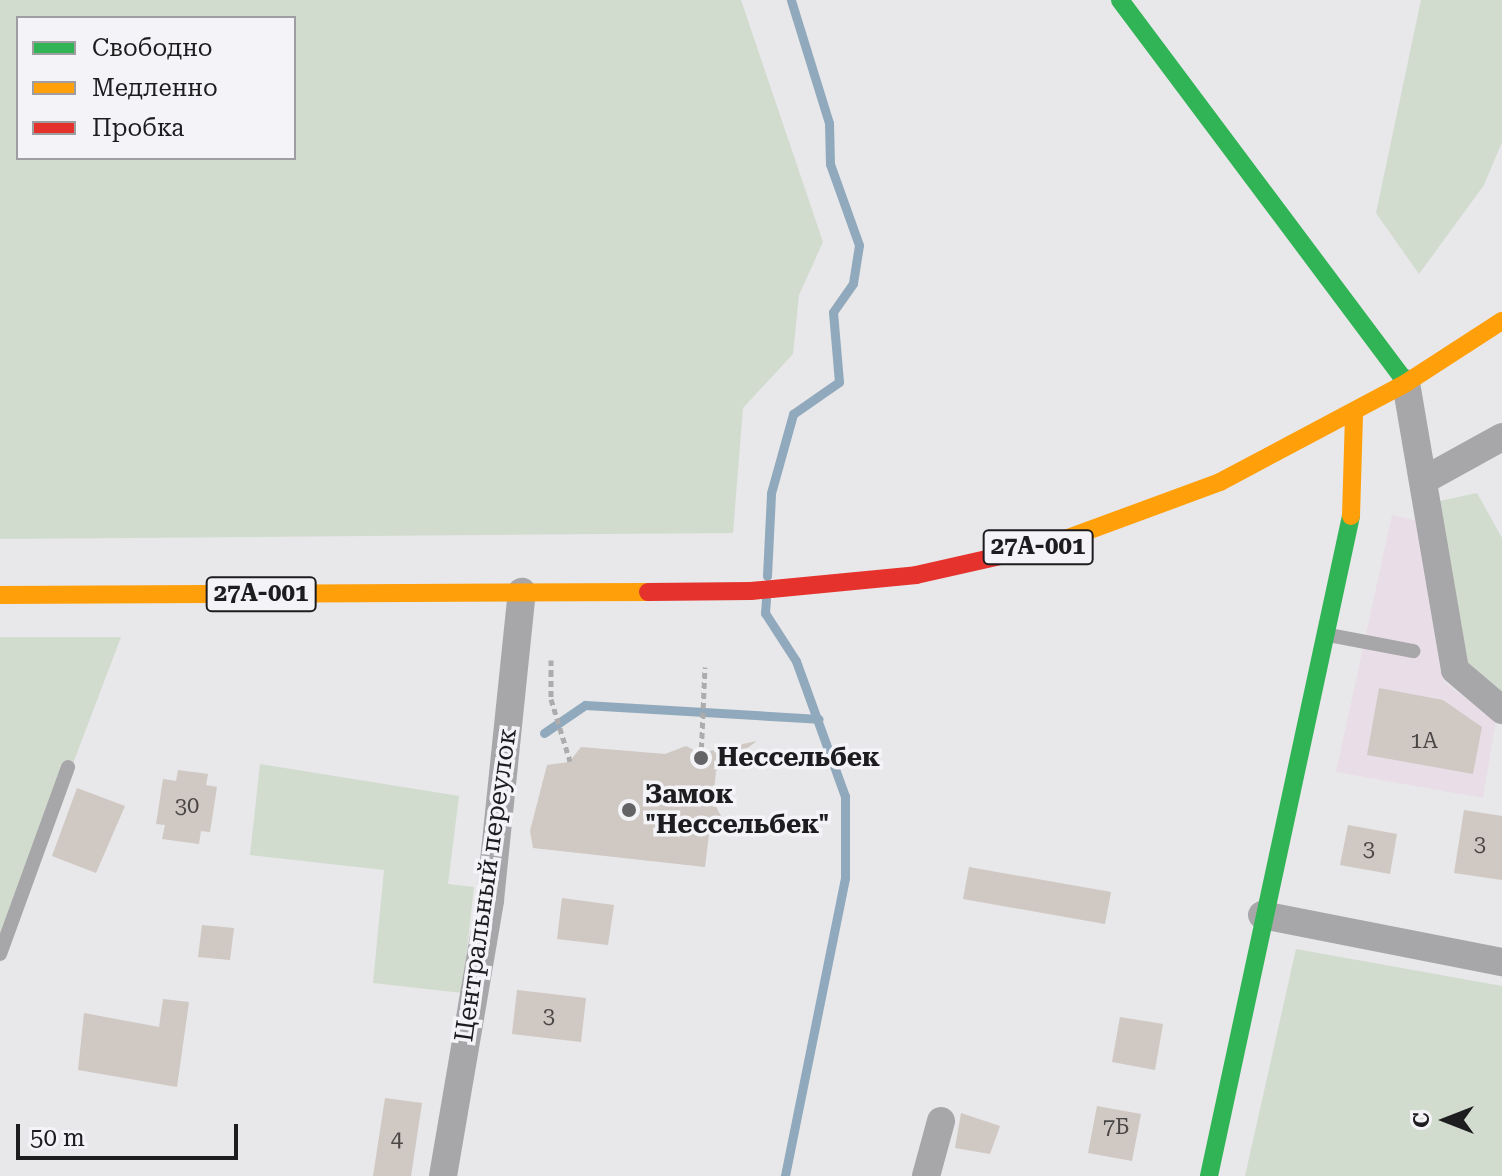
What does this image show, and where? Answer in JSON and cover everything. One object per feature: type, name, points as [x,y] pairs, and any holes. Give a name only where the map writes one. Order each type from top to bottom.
[{"type":"main road","points":[[1120,0],[1406,383]]},
{"type":"main road","name":"27А-001","points":[[0,595],[751,591],[916,575],[1077,539],[1220,482],[1406,383],[1502,321]]},
{"type":"main road","points":[[1209,1176],[1262,915],[1357,488],[1354,412]]},
{"type":"street","points":[[1406,383],[1426,479],[1455,670],[1502,710]]},
{"type":"street","points":[[1426,479],[1502,437]]},
{"type":"street","name":"Центральный переулок","points":[[443,1176],[490,900],[522,592]]},
{"type":"street","points":[[1262,915],[1502,962]]},
{"type":"street","points":[[926,1176],[941,1121]]},
{"type":"lane","points":[[1324,635],[1413,651]]},
{"type":"lane","points":[[0,954],[68,767]]},
{"type":"path","points":[[551,660],[551,699],[570,761]]},
{"type":"path","points":[[701,758],[705,667]]},
{"type":"shaded area","points":[[0,0],[741,0],[823,242],[799,295],[793,354],[743,408],[733,533],[0,539]]},
{"type":"shaded area","points":[[1421,0],[1502,0],[1502,142],[1484,185],[1419,274],[1376,213]]},
{"type":"shaded area","points":[[1477,493],[1502,538],[1502,696],[1469,668],[1462,649],[1435,502]]},
{"type":"shaded area","points":[[1392,515],[1419,521],[1444,682],[1496,721],[1483,798],[1336,772]]},
{"type":"shaded area","points":[[0,637],[121,637],[0,956]]},
{"type":"shaded area","points":[[260,764],[459,796],[448,884],[474,887],[462,993],[373,983],[384,870],[250,855]]},
{"type":"shaded area","points":[[1296,949],[1502,986],[1502,1176],[1245,1176]]},
{"type":"building","points":[[1379,688],[1443,700],[1482,727],[1473,774],[1367,755]]},
{"type":"building","name":"Замок \"Нессельбек\"","points":[[757,741],[716,771],[713,801],[721,816],[709,834],[705,867],[533,848],[530,831],[547,765],[569,762],[581,747],[665,754],[686,746],[700,753]]},
{"type":"building","points":[[178,770],[208,774],[206,785],[217,787],[210,832],[201,831],[199,844],[162,839],[165,825],[156,824],[163,779],[176,781]]},
{"type":"building","points":[[77,788],[125,806],[96,873],[52,856]]},
{"type":"building","points":[[1464,810],[1502,816],[1502,880],[1454,873]]},
{"type":"building","points":[[1348,825],[1397,834],[1390,874],[1340,865]]},
{"type":"building","points":[[969,867],[1111,892],[1105,924],[963,899]]},
{"type":"building","points":[[562,898],[614,905],[608,945],[557,939]]},
{"type":"building","points":[[202,925],[234,928],[230,960],[198,957]]},
{"type":"building","points":[[517,990],[586,998],[581,1042],[512,1034]]},
{"type":"building","points":[[163,999],[189,1002],[177,1087],[78,1070],[84,1013],[159,1027]]},
{"type":"building","points":[[1120,1017],[1163,1024],[1155,1070],[1112,1062]]},
{"type":"building","points":[[385,1098],[422,1103],[411,1176],[373,1176]]},
{"type":"building","points":[[1097,1106],[1141,1114],[1132,1161],[1088,1153]]},
{"type":"building","points":[[961,1113],[1000,1126],[990,1154],[955,1148]]},
{"type":"waterway","points":[[767,576],[771,493],[793,414],[839,382],[833,312],[853,283],[859,245],[830,164],[829,123],[791,0]]},
{"type":"waterway","points":[[766,599],[765,613],[796,661],[845,796],[845,878],[785,1176]]},
{"type":"waterway","points":[[544,733],[585,705],[819,719]]},
{"type":"traffic: fast","points":[[1120,0],[1406,383]]},
{"type":"traffic: fast","points":[[1209,1176],[1351,516]]},
{"type":"traffic: slow","points":[[1049,545],[1220,482],[1406,383],[1502,321]]},
{"type":"traffic: slow","points":[[1351,516],[1354,412]]},
{"type":"traffic: slow","points":[[0,595],[648,592]]},
{"type":"traffic: jam","points":[[648,592],[751,591],[916,575],[1049,545]]},
{"type":"place","name":"Нессельбек","points":[[701,758]]},
{"type":"place","name":"Замок \"Нессельбек\"","points":[[629,810]]}]
